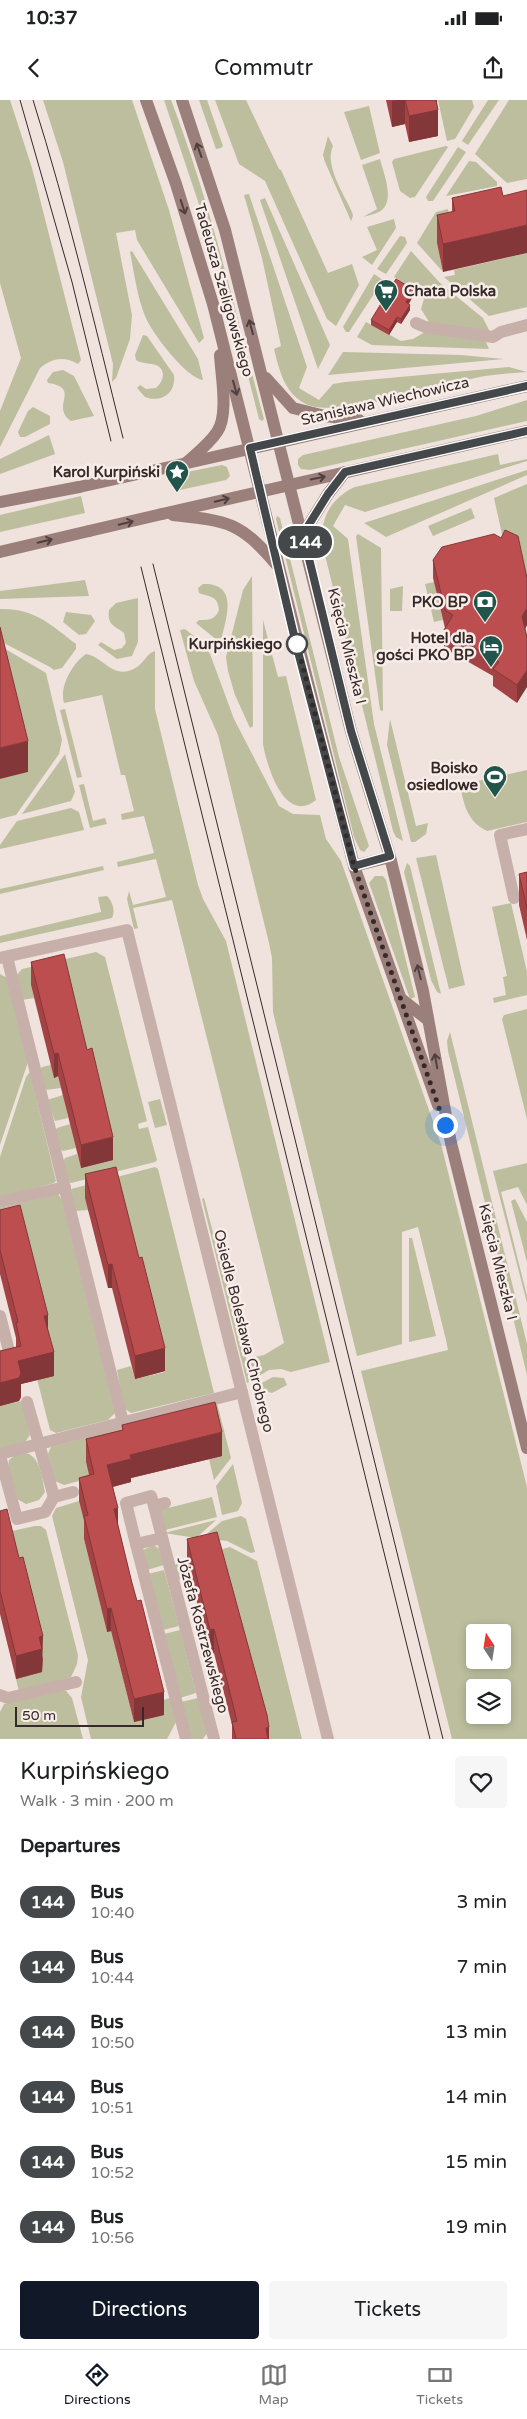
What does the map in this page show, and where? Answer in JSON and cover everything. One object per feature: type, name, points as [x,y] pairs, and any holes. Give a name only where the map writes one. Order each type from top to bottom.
[{"type":"street","name":"Tadeusza Szeligowskiego","points":[[146,100],[190,228],[218,324],[260,492]]},
{"type":"street","name":"Tadeusza Szeligowskiego","points":[[182,100],[225,230],[280,441]]},
{"type":"street","points":[[416,323],[425,327],[493,337],[506,330],[527,325]]},
{"type":"street","points":[[180,464],[217,432],[221,423],[223,410],[218,324]]},
{"type":"street","points":[[263,374],[293,408],[306,413],[369,421]]},
{"type":"street","name":"Stanisława Wiechowicza","points":[[0,502],[79,487],[527,386]]},
{"type":"street","points":[[0,552],[162,514],[186,513],[291,484],[527,430]]},
{"type":"street","name":"Księcia Mieszka I","points":[[280,441],[351,731],[390,856],[428,1020],[451,1143],[527,1448]]},
{"type":"street","points":[[303,534],[328,494],[345,472]]},
{"type":"street","name":"Księcia Mieszka I","points":[[260,492],[354,866],[451,1143]]},
{"type":"street","points":[[186,513],[214,519],[236,527],[257,542],[278,566]]},
{"type":"street","points":[[514,898],[500,835],[527,829]]},
{"type":"street","points":[[354,866],[390,856]]},
{"type":"street","name":"Osiedle Bolesława Chrobrego","points":[[3,958],[127,930],[328,1739]]},
{"type":"street","points":[[3,958],[65,1187],[123,1422]]},
{"type":"street","points":[[400,998],[428,1020]]},
{"type":"street","points":[[0,1202],[65,1187]]},
{"type":"street","points":[[0,1316],[10,1359],[0,1361]]},
{"type":"street","points":[[73,1492],[54,1497],[45,1512],[17,1519],[0,1455],[242,1392]]},
{"type":"street","points":[[27,1402],[54,1497]]},
{"type":"street","name":"Józefa Kostrzewskiego","points":[[186,1739],[126,1503],[151,1496],[159,1504],[162,1538],[214,1739]]},
{"type":"street","points":[[136,1544],[162,1538]]},
{"type":"street","points":[[0,1695],[8,1698],[76,1682]]},
{"type":"green space","points":[[0,100],[10,100],[32,168],[81,360],[78,364],[73,361],[59,359],[49,362],[40,368],[0,447],[0,411],[21,358],[0,283]]},
{"type":"green space","points":[[43,100],[132,100],[169,210],[204,338],[199,343],[137,240],[135,230],[116,233],[132,315],[130,339],[116,378],[112,382],[113,364],[63,162]]},
{"type":"green space","points":[[164,100],[171,100],[210,218],[264,419],[262,421],[259,419],[220,267]]},
{"type":"green space","points":[[199,100],[207,100],[223,146],[221,148],[216,149]]},
{"type":"green space","points":[[215,100],[246,100],[281,170],[328,273],[352,264],[359,285],[336,326],[327,319],[265,181],[239,164]]},
{"type":"green space","points":[[438,100],[472,100],[474,107],[455,139],[447,141]]},
{"type":"green space","points":[[488,100],[499,100],[468,145],[462,141]]},
{"type":"green space","points":[[509,100],[527,100],[527,179],[507,183],[475,154]]},
{"type":"green space","points":[[369,106],[380,153],[361,160],[344,112]]},
{"type":"green space","points":[[328,136],[333,146],[331,162],[333,170],[352,212],[351,221],[323,155]]},
{"type":"green space","points":[[448,147],[415,197],[410,198],[400,191],[392,162],[394,159]]},
{"type":"green space","points":[[458,147],[466,152],[433,201],[428,201],[426,197]]},
{"type":"green space","points":[[380,159],[387,185],[388,199],[382,210],[363,217],[377,209],[362,165]]},
{"type":"green space","points":[[469,161],[476,162],[497,182],[497,186],[446,196]]},
{"type":"green space","points":[[249,194],[307,367],[299,388],[319,400],[333,384],[345,382],[509,367],[527,372],[485,376],[365,404],[319,407],[304,403],[287,386],[280,372],[276,357],[274,349],[281,346],[262,258],[244,195]]},
{"type":"green space","points":[[265,198],[330,345],[318,369],[260,200]]},
{"type":"green space","points":[[448,209],[455,239],[437,243],[443,272],[417,243],[436,212]]},
{"type":"green space","points":[[394,219],[396,228],[372,265],[362,257],[377,250],[367,227]]},
{"type":"green space","points":[[400,236],[405,237],[407,243],[386,274],[377,269]]},
{"type":"green space","points":[[132,251],[198,359],[203,380],[196,377],[179,363],[162,343],[145,316],[130,252]]},
{"type":"green space","points":[[411,251],[440,283],[483,318],[491,334],[431,325],[421,309],[424,299],[396,284],[399,280],[394,277]]},
{"type":"green space","points":[[527,253],[527,307],[489,316],[444,277],[455,275],[454,270]]},
{"type":"green space","points":[[374,274],[383,280],[349,332],[346,332],[343,327]]},
{"type":"green space","points":[[366,322],[401,341],[413,339],[425,332],[485,340],[489,349],[372,345],[357,337]]},
{"type":"green space","points":[[143,335],[147,336],[174,375],[173,387],[162,398],[151,399],[145,397],[137,388],[140,385],[146,389],[156,388],[163,376],[162,370],[156,365],[136,360],[135,355]]},
{"type":"green space","points":[[343,352],[461,355],[504,359],[328,375]]},
{"type":"green space","points":[[63,370],[74,376],[94,416],[71,421],[65,415],[63,409],[65,393],[63,389],[58,385],[48,383],[47,380],[53,372]]},
{"type":"green space","points":[[527,400],[527,421],[310,470],[301,469],[298,465],[298,459],[303,455],[476,416]]},
{"type":"green space","points":[[33,407],[50,416],[50,424],[25,437],[20,437],[18,432],[28,411]]},
{"type":"green space","points":[[49,435],[55,454],[0,474],[0,459]]},
{"type":"green space","points":[[498,454],[500,465],[527,459],[527,461],[365,512],[345,505],[333,526],[348,539],[374,724],[403,841],[396,837],[393,831],[322,543],[323,525],[329,509],[334,503],[340,496],[355,487]]},
{"type":"green space","points":[[222,465],[227,467],[230,476],[226,480],[180,490],[177,474]]},
{"type":"green space","points":[[527,470],[527,475],[386,537],[364,523]]},
{"type":"green space","points":[[527,484],[527,595],[505,548],[494,498]]},
{"type":"green space","points":[[81,496],[85,513],[0,532],[0,515]]},
{"type":"green space","points":[[471,508],[475,518],[433,536],[428,526]]},
{"type":"green space","points":[[277,516],[280,518],[339,757],[369,846],[364,852],[360,850],[354,837],[276,519]]},
{"type":"green space","points":[[358,534],[381,548],[383,711],[380,710],[356,536]]},
{"type":"green space","points":[[252,576],[253,726],[250,728],[235,695],[226,657],[243,590]]},
{"type":"green space","points":[[85,580],[89,596],[0,599],[0,591]]},
{"type":"green space","points":[[434,582],[443,620],[434,622],[425,584]]},
{"type":"green space","points":[[203,584],[214,585],[221,589],[226,595],[228,602],[222,637],[218,641],[196,623],[199,620],[214,618],[219,610],[215,599],[199,593],[198,588]]},
{"type":"green space","points":[[403,586],[402,611],[390,611],[390,589]]},
{"type":"green space","points":[[138,598],[138,642],[132,656],[117,659],[98,645],[101,642],[114,650],[122,648],[126,643],[124,633],[110,622],[109,610],[116,603]]},
{"type":"green space","points":[[0,609],[12,609],[32,614],[76,644],[76,649],[62,668],[54,670],[0,641]]},
{"type":"green space","points":[[66,612],[91,615],[95,621],[86,634],[79,635],[63,622]]},
{"type":"green space","points":[[263,620],[278,677],[286,676],[316,800],[305,806],[295,805],[279,790],[265,754],[263,744]]},
{"type":"green space","points":[[185,629],[199,640],[210,654],[234,719],[279,806],[293,814],[320,815],[326,839],[341,861],[441,1144],[527,1487],[527,1739],[452,1739],[361,1371],[448,1350],[446,1340],[418,1227],[402,1232],[402,1344],[357,1356],[273,1012],[272,958],[269,943],[218,735],[194,681],[180,630]]},
{"type":"green space","points":[[2,647],[46,673],[62,740],[59,754],[16,815],[0,819],[0,779],[28,772]]},
{"type":"green space","points":[[155,651],[155,709],[198,885],[203,899],[226,941],[330,1362],[291,1372],[281,1369],[269,1370],[247,1383],[202,1199],[204,1198],[246,1359],[264,1355],[284,1343],[172,900],[133,908],[138,928],[134,929],[127,899],[129,891],[133,905],[166,897],[156,859],[118,867],[117,862],[154,853],[144,816],[122,820],[121,814],[134,811],[125,775],[121,775],[102,695],[64,703],[63,696],[68,676],[76,663],[86,654],[122,672],[137,667]]},
{"type":"green space","points":[[65,709],[82,777],[77,778],[60,710]]},
{"type":"green space","points":[[390,719],[416,826],[428,823],[426,834],[415,842],[411,842],[387,745]]},
{"type":"green space","points":[[65,754],[75,792],[71,801],[22,814]]},
{"type":"green space","name":"Boisko osiedlowe","points":[[527,770],[527,822],[487,831],[480,827],[471,817],[465,806],[460,785]]},
{"type":"green space","points":[[84,784],[93,821],[105,818],[107,824],[90,828],[79,785]]},
{"type":"green space","points":[[71,808],[79,812],[84,830],[0,849],[0,845],[17,821]]},
{"type":"green space","points":[[436,855],[465,985],[449,989],[416,858]]},
{"type":"green space","points":[[407,863],[410,866],[441,994],[437,992],[431,980],[404,872]]},
{"type":"green space","points":[[103,866],[104,870],[0,894],[0,889]]},
{"type":"green space","points":[[375,876],[383,876],[386,880],[415,997],[410,999],[369,883]]},
{"type":"green space","points":[[107,896],[113,906],[112,918],[0,943],[0,936],[101,912],[98,897]]},
{"type":"green space","points":[[511,903],[527,972],[527,995],[494,1003],[493,998],[506,995],[503,977],[507,976],[492,907]]},
{"type":"green space","points":[[96,952],[105,957],[147,1121],[138,1124],[139,1129],[148,1127],[157,1160],[71,1183],[68,1182],[63,1162],[65,1158],[77,1154],[81,1168],[113,1160],[31,985],[34,998],[22,1000],[16,976],[22,969]]},
{"type":"green space","points":[[0,974],[7,978],[28,1062],[0,1145]]},
{"type":"green space","points":[[527,1009],[527,1119],[502,1019],[504,1015]]},
{"type":"green space","points":[[450,1032],[527,1344],[527,1375],[448,1051],[447,1041]]},
{"type":"green space","points":[[51,1065],[54,1077],[58,1076],[61,1088],[45,1090],[40,1070],[42,1067]]},
{"type":"green space","points":[[30,1072],[56,1181],[0,1198],[0,1157],[26,1077]]},
{"type":"green space","points":[[63,1095],[68,1118],[55,1121],[47,1100]]},
{"type":"green space","points":[[160,1099],[167,1125],[155,1128],[148,1102]]},
{"type":"green space","points":[[70,1124],[76,1148],[63,1151],[60,1149],[55,1131],[57,1128]]},
{"type":"green space","points":[[527,1163],[527,1205],[518,1187],[501,1192],[527,1296],[527,1303],[493,1171]]},
{"type":"green space","points":[[155,1167],[158,1169],[214,1393],[131,1413],[124,1408],[117,1370],[131,1366],[135,1379],[165,1372],[88,1210],[75,1211],[71,1189]]},
{"type":"green space","points":[[58,1194],[62,1200],[115,1413],[108,1420],[56,1433],[50,1430],[0,1233],[0,1208]]},
{"type":"green space","points":[[515,1199],[527,1222],[527,1262],[511,1201]]},
{"type":"green space","points":[[409,1238],[412,1238],[436,1336],[409,1342]]},
{"type":"green space","points":[[273,1377],[284,1378],[287,1385],[272,1393],[260,1390],[260,1384]]},
{"type":"green space","points":[[22,1401],[30,1435],[25,1442],[0,1449],[0,1406]]},
{"type":"green space","points":[[217,1403],[231,1458],[214,1480],[209,1459],[86,1462],[90,1478],[64,1485],[55,1481],[48,1454],[51,1447]]},
{"type":"green space","points":[[26,1453],[31,1455],[38,1464],[45,1492],[39,1500],[26,1504],[17,1499],[8,1467],[9,1460],[14,1456]]},
{"type":"green space","points":[[233,1464],[242,1503],[238,1511],[222,1515],[216,1486]]},
{"type":"green space","points":[[212,1497],[217,1517],[165,1530],[160,1510]]},
{"type":"green space","points":[[79,1501],[88,1538],[84,1539],[107,1632],[111,1631],[134,1722],[163,1715],[160,1701],[170,1698],[176,1722],[167,1739],[91,1739],[81,1697],[88,1660],[52,1516],[56,1508]]},
{"type":"green space","points":[[241,1516],[246,1519],[255,1552],[251,1553],[227,1541],[202,1538],[222,1521]]},
{"type":"green space","points":[[216,1520],[196,1538],[164,1533]]},
{"type":"green space","points":[[41,1526],[46,1530],[78,1655],[77,1664],[71,1677],[19,1692],[16,1679],[42,1672],[39,1660],[42,1659],[7,1532]]},
{"type":"green space","points":[[154,1545],[159,1549],[164,1565],[147,1570],[143,1550]]},
{"type":"green space","points":[[230,1547],[257,1561],[302,1739],[266,1739],[187,1563],[190,1576],[178,1580],[174,1566],[180,1561]]},
{"type":"green space","points":[[164,1570],[179,1626],[163,1630],[148,1574]]},
{"type":"green space","points":[[180,1630],[196,1693],[180,1698],[164,1634]]},
{"type":"green space","points":[[61,1690],[66,1691],[72,1698],[83,1739],[0,1739],[0,1712],[4,1704]]},
{"type":"green space","points":[[198,1698],[207,1733],[203,1739],[192,1739],[181,1702]]},
{"type":"building","points":[[405,100],[436,100],[438,110],[409,116]]},
{"type":"building","points":[[501,187],[503,196],[527,190],[527,225],[443,244],[437,215],[455,211],[452,198]]},
{"type":"building","points":[[396,279],[414,290],[406,302],[410,305],[401,319],[397,317],[389,330],[371,320]]},
{"type":"building","name":"PKO BP","points":[[505,530],[518,536],[527,578],[527,608],[522,616],[527,637],[527,670],[517,685],[493,669],[499,662],[444,630],[453,615],[445,610],[433,560],[442,547],[494,534],[501,538]]},
{"type":"building","points":[[0,627],[28,741],[0,748]]},
{"type":"building","points":[[527,872],[527,908],[519,874]]},
{"type":"building","points":[[64,954],[87,1050],[92,1048],[113,1137],[81,1145],[58,1053],[54,1054],[31,962]]},
{"type":"building","points":[[116,1167],[139,1258],[142,1257],[165,1348],[135,1356],[112,1264],[108,1265],[85,1174]]},
{"type":"building","points":[[20,1205],[48,1315],[44,1316],[54,1352],[18,1361],[21,1373],[19,1378],[0,1383],[0,1351],[21,1346],[16,1323],[18,1322],[0,1250],[0,1210]]},
{"type":"building","points":[[215,1402],[222,1432],[130,1455],[131,1459],[107,1465],[118,1508],[114,1509],[132,1583],[137,1601],[141,1600],[164,1692],[134,1699],[111,1608],[107,1609],[84,1516],[88,1515],[79,1478],[94,1474],[86,1439],[123,1430],[122,1425]]},
{"type":"building","points":[[7,1509],[19,1558],[23,1557],[43,1636],[39,1637],[42,1649],[16,1656],[0,1591],[0,1511]]},
{"type":"building","points":[[217,1532],[267,1715],[269,1727],[266,1728],[268,1739],[236,1739],[232,1722],[237,1721],[214,1629],[210,1630],[187,1539]]},
{"type":"tram line","points":[[20,100],[72,282],[111,441]]},
{"type":"tram line","points":[[33,100],[69,226],[123,438]]},
{"type":"tram line","points":[[153,564],[443,1739]]},
{"type":"tram line","points":[[141,567],[430,1739]]},
{"type":"bus line","name":"144","points":[[527,386],[250,448],[296,644],[336,804],[354,866],[390,856],[351,731],[303,534],[320,505],[345,472],[527,431]]},
{"type":"place","name":"Chata Polska","points":[[386,312]]},
{"type":"place","name":"Karol Kurpiński","points":[[177,493]]},
{"type":"place","name":"PKO BP","points":[[485,623]]},
{"type":"place","name":"Kurpińskiego","points":[[297,644]]},
{"type":"place","name":"Hotel dla gości PKO BP","points":[[491,668]]},
{"type":"place","name":"Boisko osiedlowe","points":[[495,798]]},
{"type":"route","points":[[297,644],[336,804],[354,866],[445,1125]]}]
